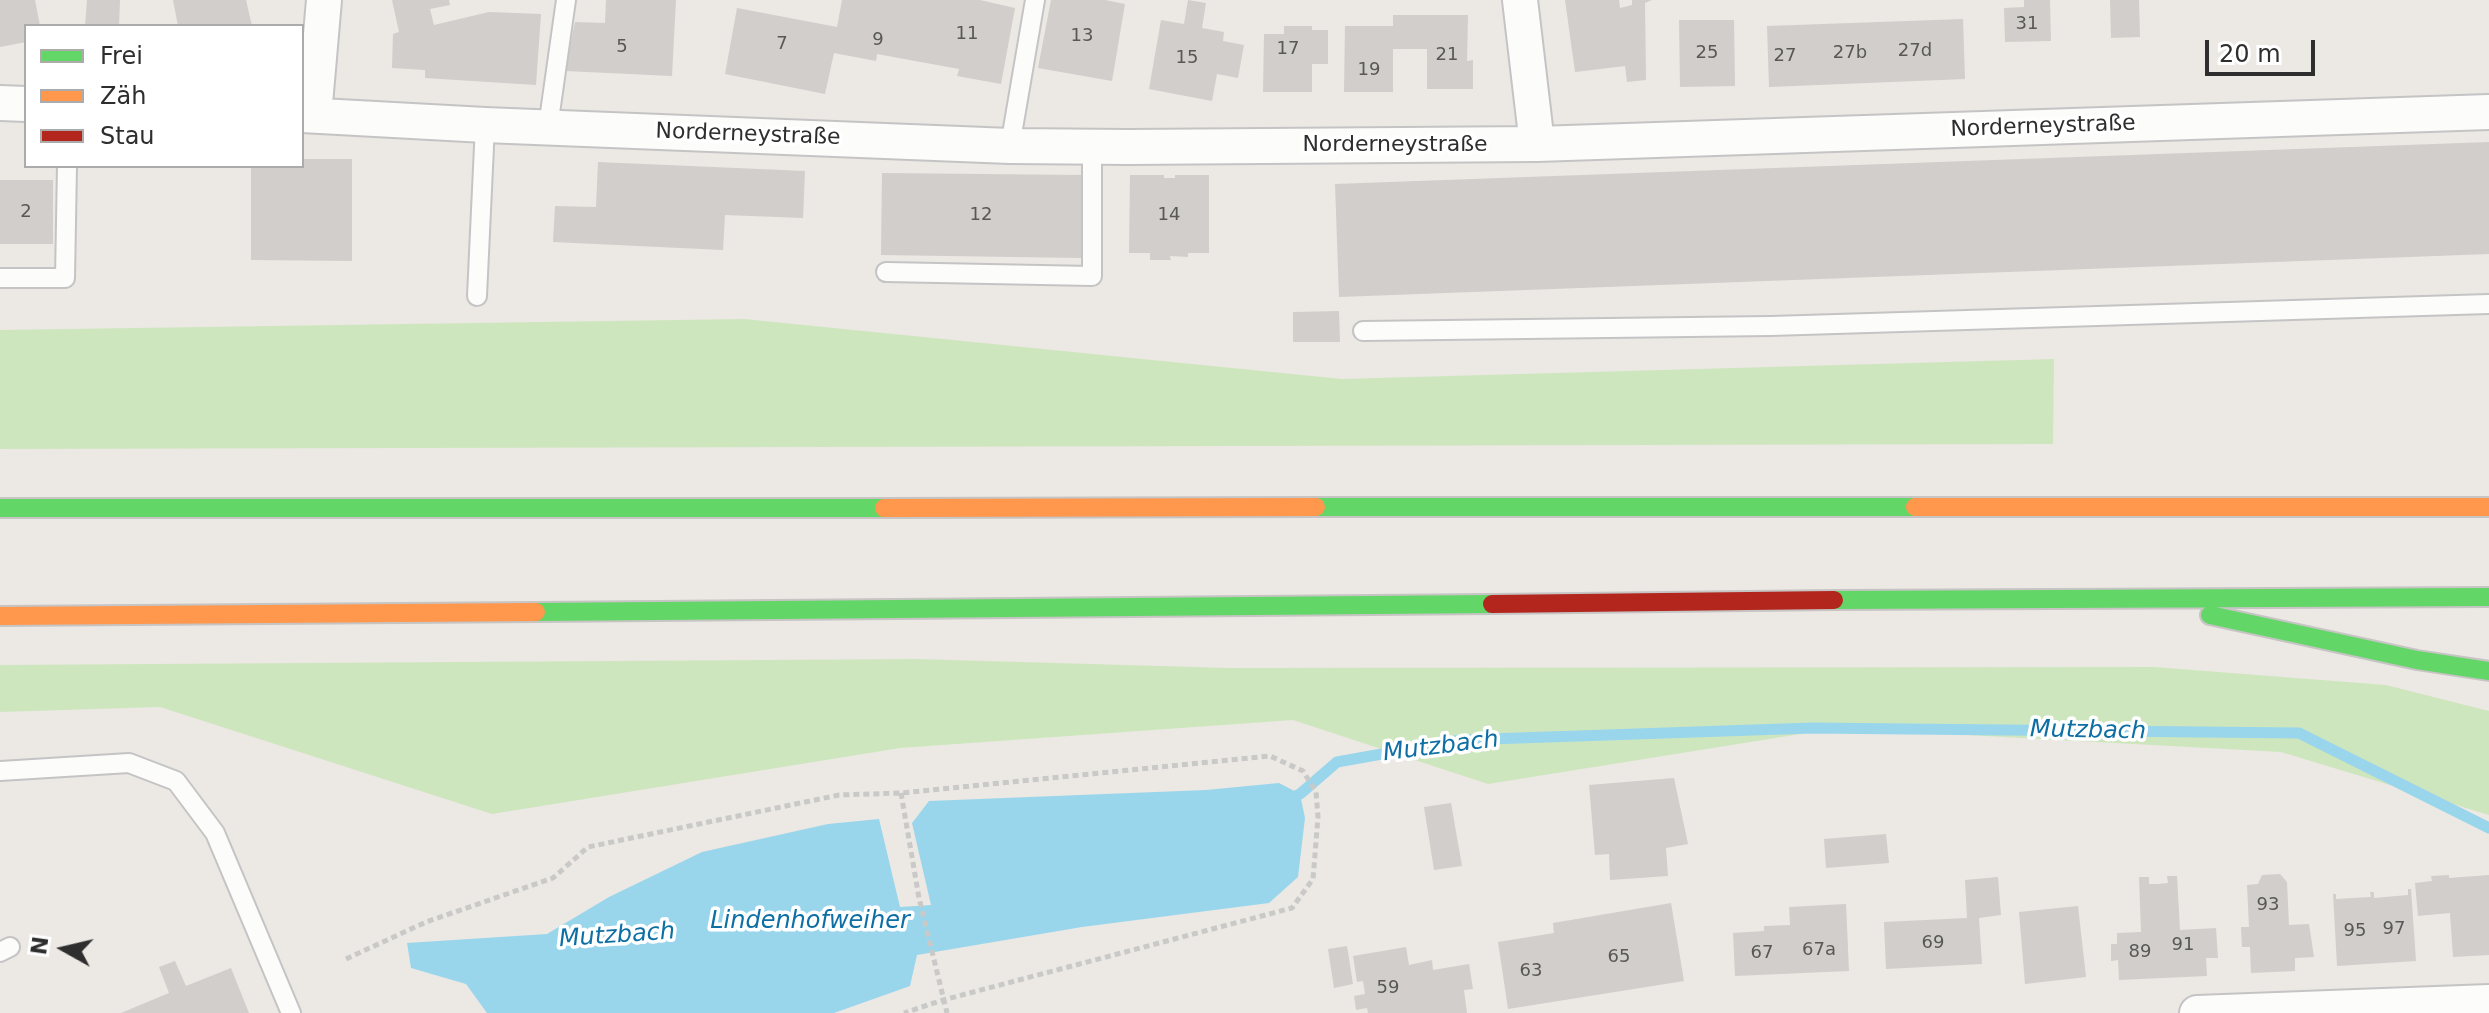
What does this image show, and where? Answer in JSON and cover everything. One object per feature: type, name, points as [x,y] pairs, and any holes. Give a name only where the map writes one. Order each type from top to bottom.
[{"type":"highway","points":[[0,508],[2489,507]]},
{"type":"highway","points":[[2126,597],[2417,660],[2489,671]]},
{"type":"highway","points":[[0,616],[2126,597],[2489,597]]},
{"type":"street","points":[[308,115],[324,0]]},
{"type":"street","points":[[1520,0],[1537,144]]},
{"type":"street","points":[[0,103],[24,104]]},
{"type":"street","name":"Norderneystraße","points":[[308,115],[485,125],[1092,147],[1537,144],[2489,112]]},
{"type":"street","points":[[2197,1013],[2489,1002]]},
{"type":"lane","points":[[548,127],[566,0]]},
{"type":"lane","points":[[1010,146],[1035,0]]},
{"type":"lane","points":[[477,296],[485,125]]},
{"type":"lane","points":[[886,272],[1092,276],[1092,147]]},
{"type":"lane","points":[[0,278],[65,278],[67,168]]},
{"type":"lane","points":[[1363,331],[1771,326],[2489,304]]},
{"type":"lane","points":[[0,771],[129,763],[176,781],[215,833],[291,1013]]},
{"type":"path","points":[[346,959],[426,922],[553,878],[588,847],[839,795],[901,793],[1270,756],[1303,771],[1316,792],[1318,817],[1313,879],[1292,908],[904,1013]]},
{"type":"path","points":[[901,793],[919,898],[947,1013]]},
{"type":"green space","points":[[744,319],[1342,379],[2054,359],[2053,444],[0,449],[0,330]]},
{"type":"green space","points":[[916,659],[1229,668],[2154,667],[2386,685],[2489,711],[2489,815],[2281,752],[1838,728],[1488,784],[1293,720],[900,748],[492,814],[160,707],[0,712],[0,665]]},
{"type":"water","name":"Lindenhofweiher","points":[[1279,783],[1300,794],[1305,818],[1298,877],[1269,903],[1082,927],[917,955],[910,986],[834,1013],[487,1013],[466,984],[411,968],[407,943],[547,934],[609,897],[702,852],[828,824],[879,819],[900,907],[931,905],[912,823],[929,801],[1206,790]]},
{"type":"building","points":[[0,0],[35,0],[40,24],[24,24],[24,42],[0,47]]},
{"type":"building","points":[[87,0],[120,0],[119,24],[85,24]]},
{"type":"building","points":[[173,0],[246,0],[252,24],[178,24]]},
{"type":"building","points":[[392,0],[449,0],[450,5],[430,9],[434,25],[489,12],[541,14],[536,85],[425,78],[425,70],[392,68],[393,34],[399,32]]},
{"type":"building","points":[[606,0],[676,0],[672,76],[565,71],[575,22],[605,23]]},
{"type":"building","points":[[842,0],[980,0],[1015,8],[1001,84],[957,76],[959,69],[877,54],[876,61],[834,53],[825,94],[725,74],[737,8],[837,27]]},
{"type":"building","points":[[1051,0],[1105,0],[1125,4],[1112,81],[1038,68]]},
{"type":"building","points":[[1188,0],[1206,3],[1202,28],[1224,32],[1223,41],[1244,45],[1238,78],[1217,74],[1212,101],[1149,89],[1161,20],[1184,24]]},
{"type":"building","points":[[1565,0],[1619,0],[1620,8],[1632,5],[1632,0],[1652,0],[1645,3],[1646,80],[1627,82],[1625,66],[1575,72]]},
{"type":"building","points":[[2024,0],[2050,0],[2051,41],[2005,42],[2004,8],[2024,7]]},
{"type":"building","points":[[2110,0],[2139,0],[2140,37],[2111,38]]},
{"type":"building","points":[[1393,15],[1468,15],[1467,61],[1473,60],[1473,89],[1427,89],[1427,49],[1393,49],[1393,92],[1344,92],[1345,26],[1393,26]]},
{"type":"building","points":[[1963,19],[1965,79],[1769,87],[1767,26]]},
{"type":"building","points":[[1679,20],[1734,20],[1735,86],[1680,87]]},
{"type":"building","points":[[1284,26],[1312,26],[1312,30],[1328,30],[1328,64],[1312,64],[1312,92],[1263,92],[1264,34],[1284,34]]},
{"type":"building","points":[[2489,142],[2489,254],[1339,297],[1335,184]]},
{"type":"building","points":[[304,159],[352,159],[352,261],[251,260],[251,168],[304,168]]},
{"type":"building","points":[[598,162],[805,171],[803,218],[725,215],[723,250],[553,242],[555,206],[596,207]]},
{"type":"building","points":[[882,173],[1082,175],[1081,258],[881,255]]},
{"type":"building","points":[[1130,175],[1175,178],[1175,175],[1209,175],[1209,253],[1170,256],[1171,260],[1150,260],[1150,253],[1129,253]]},
{"type":"building","points":[[0,180],[53,180],[53,244],[0,244]]},
{"type":"building","points":[[1339,311],[1340,342],[1293,342],[1293,312]]},
{"type":"building","points":[[1674,778],[1688,844],[1666,848],[1668,876],[1610,880],[1609,854],[1595,855],[1589,785]]},
{"type":"building","points":[[1451,803],[1462,866],[1434,870],[1424,807]]},
{"type":"building","points":[[1886,834],[1889,863],[1826,868],[1824,839]]},
{"type":"building","points":[[2280,874],[2287,882],[2289,925],[2309,924],[2314,957],[2295,958],[2295,971],[2251,973],[2250,947],[2242,947],[2241,927],[2249,927],[2247,885],[2258,884],[2262,875]]},
{"type":"building","points":[[2449,875],[2449,878],[2489,875],[2489,955],[2453,957],[2450,913],[2418,916],[2415,883],[2432,881],[2431,876]]},
{"type":"building","points":[[2167,876],[2177,876],[2180,930],[2216,928],[2218,958],[2206,958],[2207,976],[2119,980],[2118,960],[2111,961],[2111,944],[2117,944],[2117,933],[2141,932],[2139,877],[2149,877],[2149,884],[2158,884],[2168,883]]},
{"type":"building","points":[[1998,877],[2001,915],[1979,918],[1982,964],[1886,969],[1884,922],[1967,918],[1965,880]]},
{"type":"building","points":[[2408,889],[2411,889],[2416,961],[2337,966],[2333,894],[2336,894],[2336,899],[2371,897],[2370,892],[2374,892],[2374,898],[2408,895]]},
{"type":"building","points":[[1671,903],[1684,981],[1508,1009],[1498,942],[1554,933],[1553,923]]},
{"type":"building","points":[[1846,904],[1849,971],[1735,976],[1733,933],[1764,931],[1764,926],[1790,925],[1789,907]]},
{"type":"building","points":[[2078,906],[2086,977],[2025,984],[2019,912]]},
{"type":"building","points":[[1347,946],[1353,984],[1334,988],[1328,949]]},
{"type":"building","points":[[1406,947],[1409,965],[1432,960],[1433,970],[1469,964],[1473,989],[1464,990],[1467,1013],[1368,1013],[1367,1008],[1356,1010],[1354,996],[1365,994],[1363,981],[1357,982],[1353,956]]},
{"type":"building","points":[[175,961],[186,986],[231,968],[249,1013],[121,1013],[169,993],[159,967]]},
{"type":"waterway","name":"Mutzbach","points":[[1288,799],[1300,794],[1337,762],[1460,740],[1812,728],[2299,733],[2489,828]]},
{"type":"traffic: fast","points":[[1316,507],[1915,507]]},
{"type":"traffic: fast","points":[[0,508],[884,508]]},
{"type":"traffic: fast","points":[[1834,600],[2489,597]]},
{"type":"traffic: fast","points":[[536,612],[1492,604]]},
{"type":"traffic: fast","points":[[2210,615],[2417,660],[2489,671]]},
{"type":"traffic: slow","points":[[884,508],[1316,507]]},
{"type":"traffic: slow","points":[[1915,507],[2489,507]]},
{"type":"traffic: slow","points":[[0,616],[536,612]]},
{"type":"traffic: jam","points":[[1492,604],[1834,600]]}]
